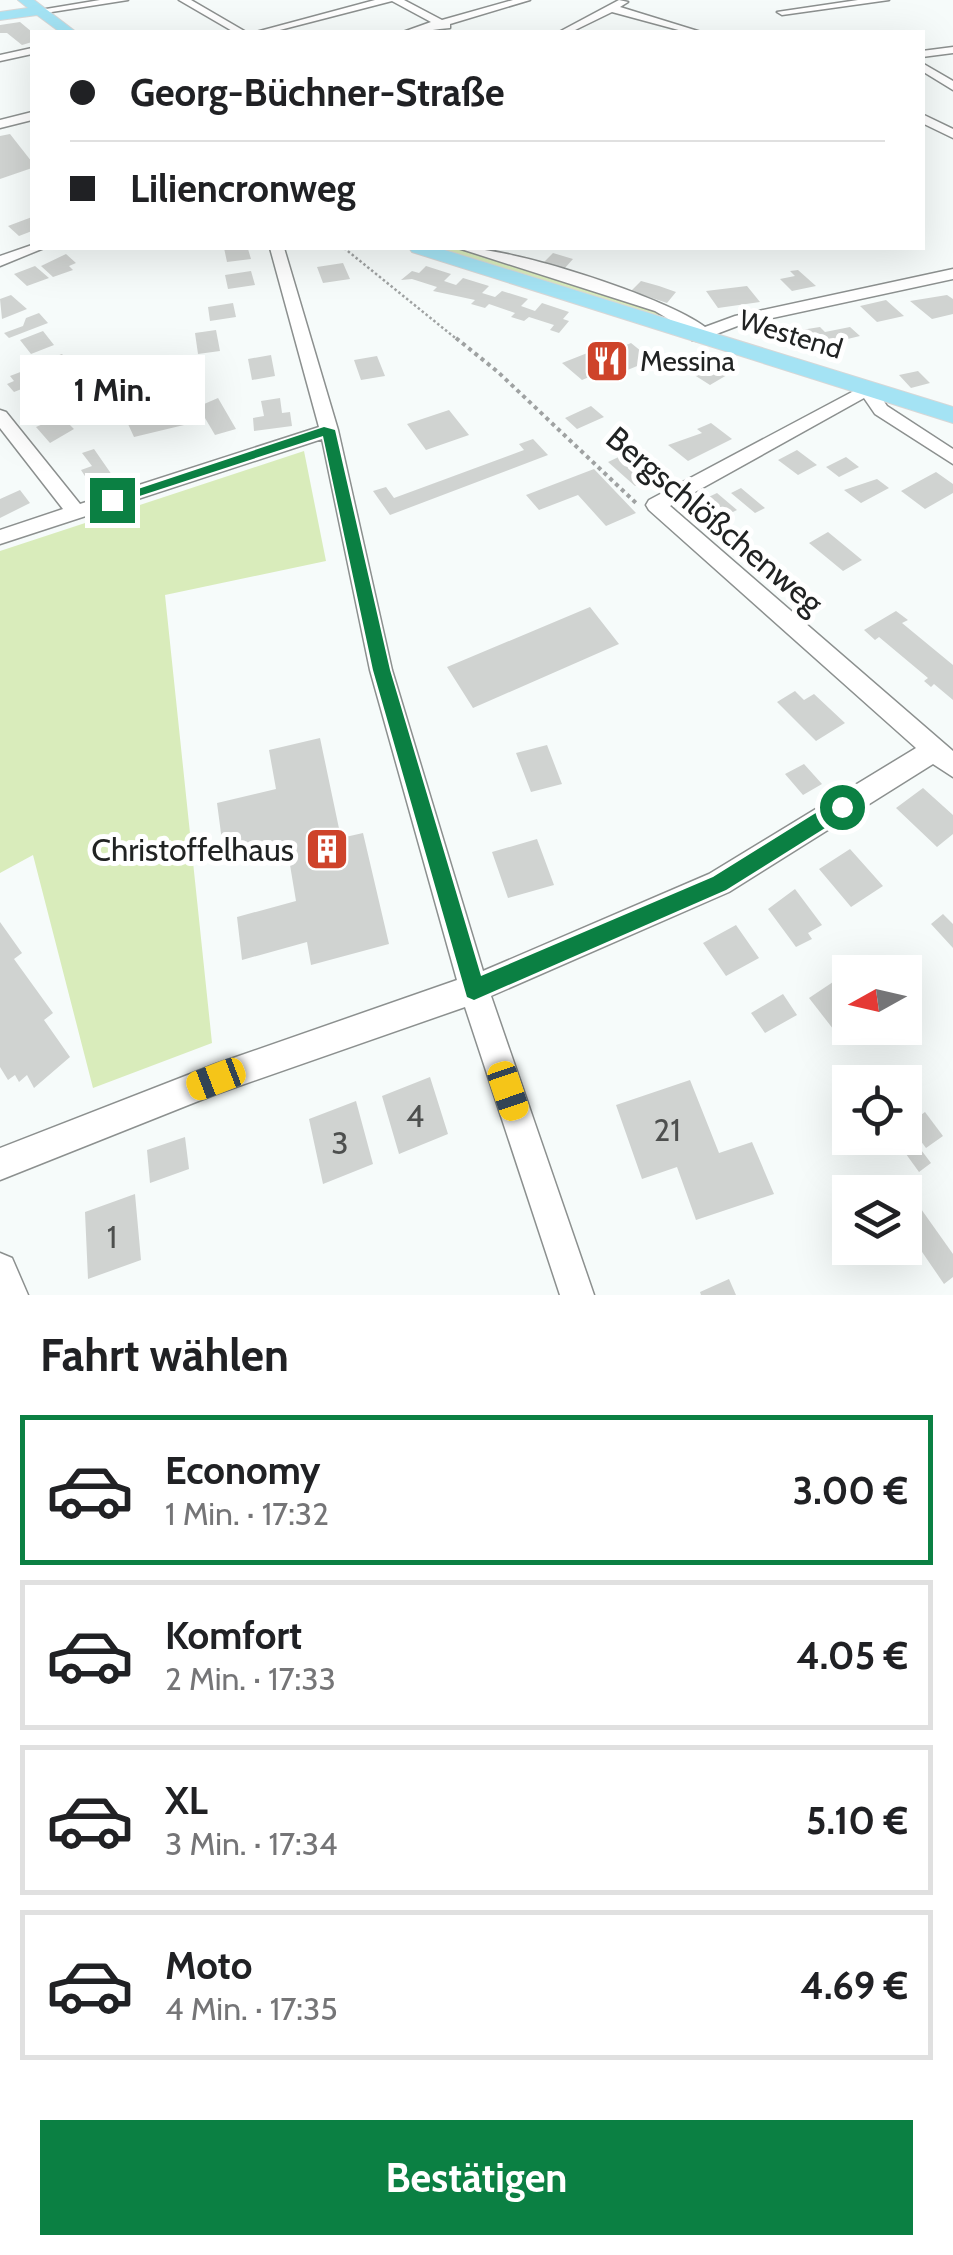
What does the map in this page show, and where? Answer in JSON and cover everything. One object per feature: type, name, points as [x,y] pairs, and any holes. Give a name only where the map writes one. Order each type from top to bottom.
[{"type":"main road","points":[[25,0],[66,30]]},
{"type":"main road","points":[[0,16],[40,10]]},
{"type":"main road","name":"Westend","points":[[426,250],[953,416]]},
{"type":"street","points":[[40,10],[124,0]]},
{"type":"street","points":[[184,0],[236,30]]},
{"type":"street","points":[[269,30],[387,0]]},
{"type":"street","points":[[396,0],[454,30]]},
{"type":"street","points":[[416,30],[525,0]]},
{"type":"street","points":[[568,30],[626,0]]},
{"type":"street","points":[[782,12],[884,0]]},
{"type":"street","points":[[614,9],[689,30]]},
{"type":"street","points":[[925,54],[953,50]]},
{"type":"street","points":[[0,58],[27,52]]},
{"type":"street","points":[[925,68],[953,86]]},
{"type":"street","points":[[0,124],[30,116]]},
{"type":"street","points":[[925,120],[953,134]]},
{"type":"street","points":[[0,262],[32,250]]},
{"type":"street","points":[[278,250],[329,430],[381,670],[474,989],[577,1295]]},
{"type":"street","points":[[472,250],[685,316],[699,334],[735,321],[953,274]]},
{"type":"street","points":[[656,505],[867,389],[881,410],[953,458]]},
{"type":"street","points":[[0,416],[76,512]]},
{"type":"street","points":[[0,537],[329,430]]},
{"type":"street","name":"Bergschlößchenweg","points":[[656,505],[944,758]]},
{"type":"street","points":[[0,1164],[216,1079],[474,989],[720,884],[944,758]]},
{"type":"street","points":[[0,1270],[11,1295]]},
{"type":"path","name":"Bergschlößchenweg","points":[[346,250],[498,372],[636,504],[656,505]]},
{"type":"green space","points":[[444,250],[462,250],[646,305],[687,325]]},
{"type":"green space","points":[[304,451],[326,561],[165,595],[212,1043],[93,1088],[33,855],[0,873],[0,551]]},
{"type":"building","points":[[20,22],[30,30],[30,43],[22,45],[7,33],[0,33],[0,25]]},
{"type":"building","points":[[10,134],[30,159],[30,169],[0,179],[0,136]]},
{"type":"building","points":[[30,218],[30,232],[19,236],[8,226]]},
{"type":"building","points":[[224,250],[248,250],[251,259],[227,262]]},
{"type":"building","points":[[553,253],[573,259],[564,269],[543,263]]},
{"type":"building","points":[[66,254],[76,263],[69,266],[73,270],[53,277],[41,266]]},
{"type":"building","points":[[343,263],[350,279],[323,283],[317,267]]},
{"type":"building","points":[[35,266],[49,278],[27,286],[14,274]]},
{"type":"building","points":[[426,266],[451,274],[444,281],[456,285],[463,278],[489,286],[482,293],[495,297],[502,291],[528,299],[521,306],[535,311],[542,303],[569,312],[563,319],[569,321],[559,333],[550,330],[554,325],[529,317],[524,321],[511,317],[515,313],[489,304],[485,308],[471,304],[475,300],[433,291],[437,287],[412,279],[401,280]]},
{"type":"building","points":[[798,270],[816,286],[792,291],[780,279],[795,276],[790,271]]},
{"type":"building","points":[[251,271],[255,285],[228,289],[225,275]]},
{"type":"building","points":[[641,281],[676,292],[667,303],[631,291]]},
{"type":"building","points":[[747,286],[760,302],[718,308],[706,291]]},
{"type":"building","points":[[11,295],[27,309],[2,319],[0,299]]},
{"type":"building","points":[[947,295],[953,299],[953,314],[932,319],[910,301]]},
{"type":"building","points":[[886,300],[904,316],[877,322],[860,306]]},
{"type":"building","points":[[233,303],[236,317],[210,321],[208,307]]},
{"type":"building","points":[[39,313],[48,323],[9,338],[4,333],[23,326],[26,318]]},
{"type":"building","points":[[820,327],[825,332],[850,327],[860,336],[835,342],[840,348],[820,352],[801,330]]},
{"type":"building","points":[[216,330],[220,351],[198,354],[195,333]]},
{"type":"building","points":[[43,331],[54,345],[31,354],[20,340]]},
{"type":"building","name":"Messina","points":[[631,343],[652,360],[625,371],[618,365],[582,380],[562,363],[600,348],[607,353]]},
{"type":"building","points":[[62,354],[73,368],[57,374],[46,360]]},
{"type":"building","points":[[271,355],[275,376],[252,380],[248,359]]},
{"type":"building","points":[[377,356],[385,376],[361,380],[354,360]]},
{"type":"building","points":[[113,359],[120,367],[93,377],[87,370]]},
{"type":"building","points":[[705,362],[727,375],[710,385],[688,371]]},
{"type":"building","points":[[36,366],[47,379],[14,392],[7,384],[14,381],[10,376]]},
{"type":"building","points":[[918,371],[930,383],[911,388],[899,375]]},
{"type":"building","points":[[56,383],[71,400],[44,412],[28,395]]},
{"type":"building","points":[[218,398],[236,429],[215,435],[205,418],[194,421],[188,411]]},
{"type":"building","points":[[280,398],[282,413],[290,412],[292,426],[254,431],[253,418],[264,416],[261,401]]},
{"type":"building","points":[[591,406],[604,417],[577,429],[565,418]]},
{"type":"building","points":[[177,409],[184,425],[134,437],[128,424]]},
{"type":"building","points":[[449,410],[469,435],[426,450],[407,424]]},
{"type":"building","points":[[61,416],[74,429],[50,443],[36,427]]},
{"type":"building","points":[[711,423],[732,439],[688,461],[668,445],[702,433],[697,429]]},
{"type":"building","points":[[533,439],[548,455],[390,515],[373,491],[386,487],[394,498],[524,450],[519,444]]},
{"type":"building","points":[[94,449],[112,475],[90,484],[81,470],[92,466],[82,453]]},
{"type":"building","points":[[797,450],[817,465],[798,475],[778,460]]},
{"type":"building","points":[[627,453],[655,477],[635,486],[608,462]]},
{"type":"building","points":[[846,457],[859,467],[839,477],[826,467]]},
{"type":"building","points":[[594,469],[636,513],[606,526],[578,495],[539,510],[526,495]]},
{"type":"building","points":[[936,472],[953,484],[953,493],[925,509],[901,491]]},
{"type":"building","points":[[877,479],[889,488],[861,503],[844,490]]},
{"type":"building","points":[[741,488],[765,508],[755,513],[731,493]]},
{"type":"building","points":[[20,490],[30,503],[0,518],[0,499]]},
{"type":"building","points":[[717,493],[737,510],[708,524],[697,515],[705,511],[696,503]]},
{"type":"building","points":[[828,532],[862,560],[843,571],[809,543]]},
{"type":"building","points":[[590,607],[619,644],[473,708],[447,667]]},
{"type":"building","points":[[896,611],[908,620],[902,623],[953,665],[953,700],[934,684],[931,687],[924,681],[928,678],[879,637],[875,640],[864,630]]},
{"type":"building","points":[[795,691],[804,700],[814,694],[845,723],[816,741],[777,702]]},
{"type":"building","name":"Christoffelhaus","points":[[320,738],[341,838],[363,833],[389,944],[311,965],[307,942],[242,960],[237,917],[296,901],[286,841],[224,856],[217,803],[276,789],[269,750]]},
{"type":"building","points":[[547,745],[562,784],[531,792],[516,753]]},
{"type":"building","points":[[804,764],[822,784],[803,795],[785,774]]},
{"type":"building","points":[[923,788],[953,815],[953,834],[937,847],[896,808]]},
{"type":"building","points":[[537,839],[554,885],[508,898],[492,852]]},
{"type":"building","points":[[850,849],[883,886],[851,907],[819,869]]},
{"type":"building","points":[[795,889],[822,925],[808,933],[812,939],[796,947],[768,909]]},
{"type":"building","points":[[943,914],[953,924],[953,948],[931,924]]},
{"type":"building","points":[[0,922],[22,953],[14,959],[53,1013],[44,1020],[70,1057],[34,1088],[27,1075],[19,1082],[15,1075],[8,1080],[0,1067]]},
{"type":"building","points":[[736,925],[759,958],[726,976],[703,943]]},
{"type":"building","points":[[832,983],[832,1028],[809,998]]},
{"type":"building","points":[[783,994],[797,1015],[765,1033],[751,1013]]},
{"type":"building","points":[[430,1077],[448,1134],[399,1154],[382,1096]]},
{"type":"building","points":[[690,1080],[719,1153],[752,1142],[774,1194],[696,1220],[677,1167],[642,1179],[616,1105]]},
{"type":"building","points":[[356,1101],[373,1164],[323,1184],[309,1119]]},
{"type":"building","points":[[925,1112],[943,1136],[926,1148],[922,1143]]},
{"type":"building","points":[[185,1137],[189,1169],[150,1183],[147,1150]]},
{"type":"building","points":[[922,1151],[931,1163],[919,1172],[907,1155],[922,1155]]},
{"type":"building","points":[[135,1194],[141,1260],[88,1279],[85,1212]]},
{"type":"building","points":[[922,1210],[953,1254],[953,1277],[944,1284],[922,1252]]},
{"type":"building","points":[[729,1279],[736,1295],[701,1295],[700,1292]]},
{"type":"place","name":"Messina","points":[[607,361]]},
{"type":"place","name":"Christoffelhaus","points":[[327,849]]},
{"type":"route","points":[[112,500],[329,430],[381,670],[474,989],[720,884],[842,807]]}]
